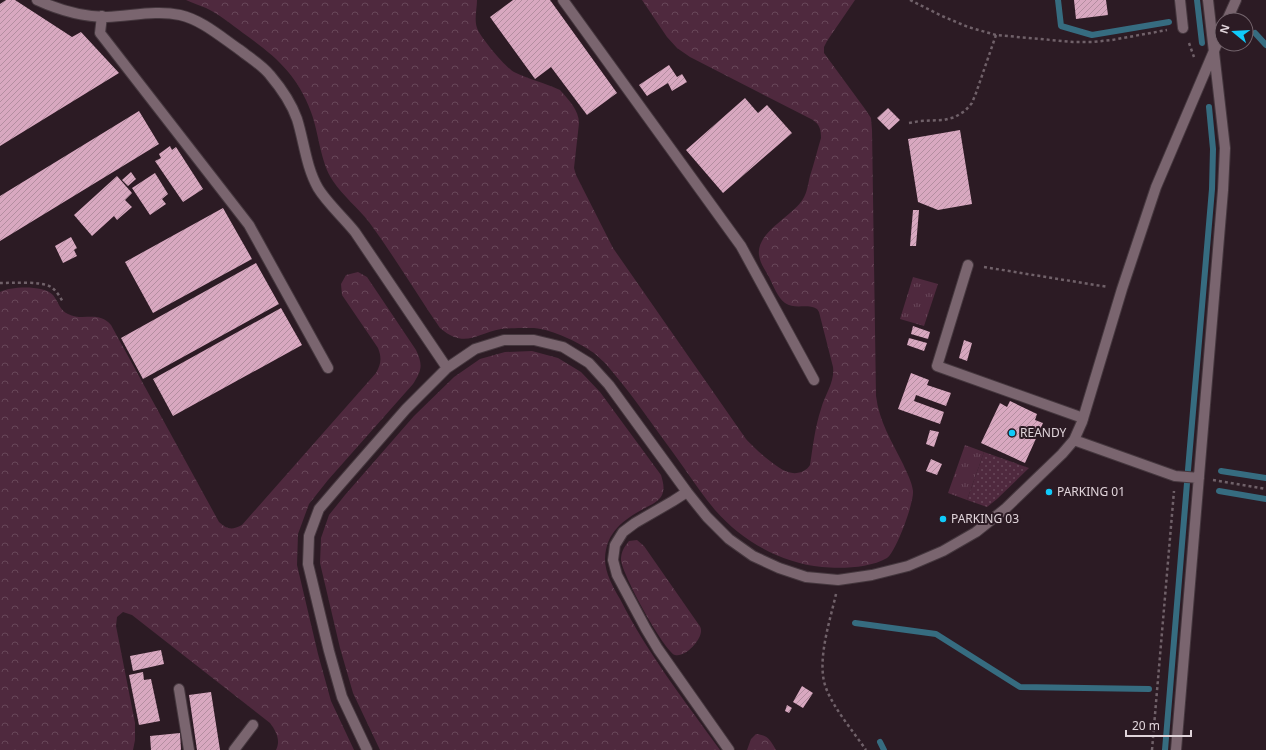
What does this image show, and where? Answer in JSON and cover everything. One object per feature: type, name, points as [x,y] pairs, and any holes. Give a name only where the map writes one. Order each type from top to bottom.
[{"type":"street","points":[[37,0],[63,10],[81,14],[102,16],[162,13],[181,15],[199,22],[256,62],[269,74],[290,102],[297,118],[311,171],[318,188],[355,232],[448,368]]},
{"type":"street","points":[[563,0],[742,246],[814,380]]},
{"type":"street","points":[[1180,0],[1183,28]]},
{"type":"street","points":[[367,750],[342,697],[329,651],[308,564],[309,536],[319,510],[406,408],[448,368],[475,349],[504,340],[534,340],[563,347],[588,363],[609,385],[707,517],[729,539],[753,556],[779,568],[806,577],[838,580],[872,576],[908,566],[943,551],[976,532],[1011,503],[1062,454],[1074,440],[1083,418],[1122,289],[1156,187],[1214,50],[1208,0]]},
{"type":"street","points":[[1231,12],[1236,0]]},
{"type":"street","points":[[102,16],[100,33],[249,225],[328,368]]},
{"type":"street","points":[[1176,750],[1223,190],[1225,148],[1214,52]]},
{"type":"street","points":[[968,265],[936,366],[1083,418]]},
{"type":"street","points":[[1074,440],[1175,476],[1199,478]]},
{"type":"street","points":[[687,492],[674,502],[635,523],[623,532],[615,545],[613,560],[617,575],[658,649],[729,750]]},
{"type":"street","points":[[179,689],[189,750]]},
{"type":"street","points":[[234,750],[253,726]]},
{"type":"path","points":[[910,0],[968,28],[996,35],[1073,42],[1092,42],[1183,28],[1202,78]]},
{"type":"path","points":[[909,123],[944,120],[965,111],[972,103],[996,35]]},
{"type":"path","points":[[994,269],[1122,289]]},
{"type":"path","points":[[0,283],[43,284],[50,286],[56,291],[64,302]]},
{"type":"path","points":[[1152,750],[1175,476]]},
{"type":"path","points":[[1199,478],[1266,489]]},
{"type":"path","points":[[838,580],[823,655],[822,671],[826,687],[833,702],[866,750]]},
{"type":"green space","points":[[186,0],[477,0],[477,28],[488,45],[500,59],[514,72],[560,90],[575,109],[579,118],[579,123],[574,168],[576,175],[613,248],[746,439],[760,453],[778,467],[788,472],[797,473],[803,471],[810,465],[817,423],[833,378],[833,367],[819,312],[813,307],[793,306],[782,301],[762,264],[759,255],[763,239],[776,225],[798,206],[804,197],[821,138],[820,128],[813,120],[690,57],[677,48],[667,37],[642,0],[855,0],[827,41],[824,47],[824,53],[871,118],[876,396],[883,423],[908,474],[913,491],[911,506],[904,527],[891,554],[887,558],[864,566],[830,568],[807,565],[792,561],[763,549],[737,531],[715,510],[629,393],[605,363],[594,353],[566,337],[542,329],[501,329],[463,339],[456,338],[440,328],[369,222],[341,192],[333,181],[322,156],[311,112],[292,76],[275,58],[225,19],[206,8]]},
{"type":"green space","points":[[358,272],[367,277],[416,350],[420,360],[420,371],[413,384],[328,480],[309,504],[298,534],[297,565],[318,654],[331,701],[354,750],[276,750],[278,739],[270,723],[132,615],[123,612],[117,617],[116,626],[135,723],[135,740],[133,750],[0,750],[0,292],[19,288],[42,289],[53,295],[65,313],[79,317],[101,318],[111,325],[219,522],[225,527],[235,528],[242,525],[378,370],[380,355],[378,348],[342,295],[341,284],[346,275]]},
{"type":"green space","points":[[913,277],[938,284],[924,326],[900,319]]},
{"type":"green space","points":[[532,351],[558,358],[581,372],[600,392],[661,475],[664,487],[661,497],[655,503],[623,522],[612,534],[606,550],[606,569],[615,590],[654,658],[720,750],[380,750],[353,693],[340,648],[320,563],[321,538],[329,515],[414,416],[454,377],[480,359],[505,352]]},
{"type":"green space","points":[[965,445],[984,452],[967,500],[948,493]]},
{"type":"green space","points":[[984,452],[1029,468],[987,507],[967,500]]},
{"type":"green space","points":[[637,540],[644,546],[700,627],[701,634],[699,639],[688,651],[683,654],[675,655],[662,640],[644,611],[623,568],[621,560],[623,550],[629,541]]},
{"type":"green space","points":[[756,734],[768,739],[776,750],[747,750],[751,739]]},
{"type":"building","points":[[6,0],[15,0],[72,37],[81,32],[119,73],[0,146],[0,4]]},
{"type":"building","points":[[513,0],[550,0],[617,93],[587,115],[551,67],[535,79],[490,17]]},
{"type":"building","points":[[1074,0],[1106,0],[1108,15],[1076,19]]},
{"type":"building","points":[[669,65],[677,77],[682,74],[687,82],[672,91],[668,83],[647,96],[639,85]]},
{"type":"building","points":[[745,98],[758,113],[767,105],[792,133],[723,193],[686,150]]},
{"type":"building","points":[[888,108],[900,120],[889,130],[877,118]]},
{"type":"building","points":[[139,111],[159,144],[0,241],[0,196]]},
{"type":"building","points":[[960,130],[972,204],[938,210],[918,202],[908,139]]},
{"type":"building","points":[[170,146],[172,150],[176,147],[203,189],[183,202],[155,161],[161,158],[159,154]]},
{"type":"building","points":[[131,172],[136,179],[128,186],[122,180]]},
{"type":"building","points":[[155,173],[168,194],[162,199],[166,204],[150,215],[132,188]]},
{"type":"building","points":[[117,176],[132,193],[125,200],[132,207],[117,220],[114,216],[92,236],[74,215]]},
{"type":"building","points":[[223,208],[252,259],[153,313],[125,262]]},
{"type":"building","points":[[913,210],[919,210],[916,246],[910,246]]},
{"type":"building","points":[[71,237],[77,248],[74,250],[77,256],[63,263],[55,246]]},
{"type":"building","points":[[256,263],[279,304],[143,379],[121,338]]},
{"type":"building","points":[[281,308],[302,345],[173,416],[153,379]]},
{"type":"building","points":[[913,326],[930,332],[928,339],[911,334]]},
{"type":"building","points":[[909,338],[927,343],[924,351],[907,345]]},
{"type":"building","points":[[964,340],[972,343],[967,361],[959,358]]},
{"type":"building","points":[[911,373],[929,380],[927,385],[951,393],[946,406],[916,395],[914,401],[944,412],[940,424],[898,409]]},
{"type":"building","name":"REANDY","points":[[1010,401],[1037,414],[1035,420],[1043,423],[1025,463],[981,443],[1000,403],[1007,407]]},
{"type":"building","points":[[930,430],[939,432],[934,447],[926,444]]},
{"type":"building","points":[[931,459],[942,464],[937,475],[926,471]]},
{"type":"building","points":[[161,650],[164,664],[133,671],[130,656]]},
{"type":"building","points":[[143,672],[144,680],[151,679],[160,721],[139,725],[129,675]]},
{"type":"building","points":[[802,686],[813,693],[803,708],[793,702]]},
{"type":"building","points":[[211,692],[220,750],[197,750],[189,695]]},
{"type":"building","points":[[787,705],[792,708],[789,713],[785,711]]},
{"type":"building","points":[[180,733],[181,750],[151,750],[150,736]]},
{"type":"waterway","points":[[1058,0],[1061,26],[1092,35],[1169,22]]},
{"type":"waterway","points":[[1197,0],[1202,43]]},
{"type":"waterway","points":[[1255,33],[1266,45]]},
{"type":"waterway","points":[[1188,470],[1212,189],[1213,149],[1209,107]]},
{"type":"waterway","points":[[1221,471],[1266,478]]},
{"type":"waterway","points":[[1165,750],[1187,483]]},
{"type":"waterway","points":[[1219,491],[1266,499]]},
{"type":"waterway","points":[[855,623],[936,634],[1020,687],[1149,689]]},
{"type":"waterway","points":[[880,742],[884,750]]},
{"type":"place","name":"REANDY","points":[[1012,433]]},
{"type":"place","name":"PARKING 01","points":[[1049,492]]},
{"type":"place","name":"PARKING 03","points":[[943,519]]}]
